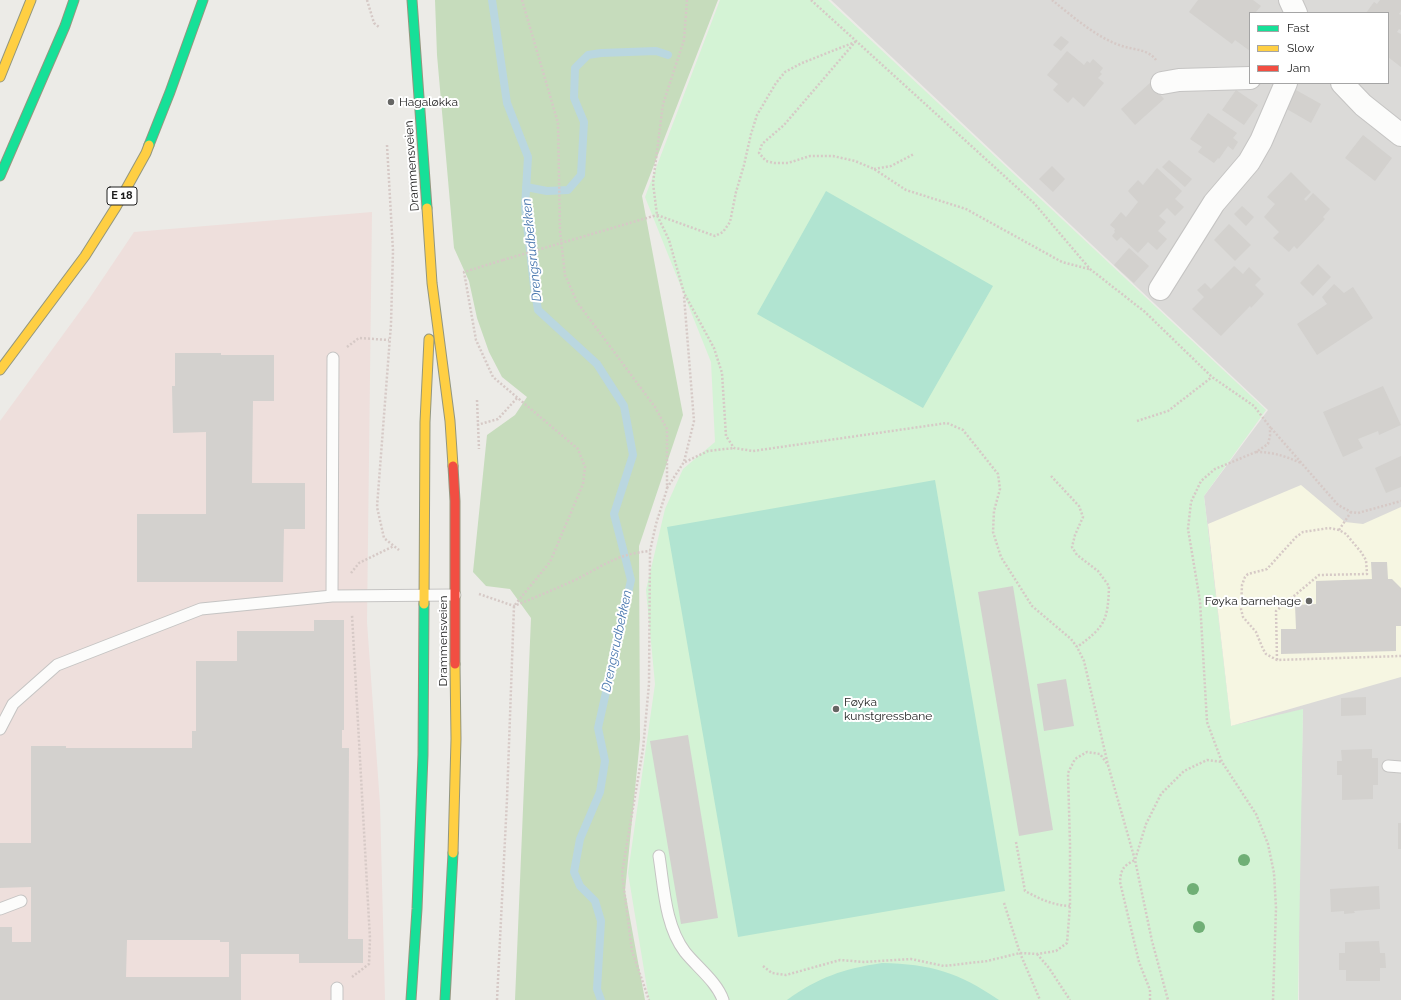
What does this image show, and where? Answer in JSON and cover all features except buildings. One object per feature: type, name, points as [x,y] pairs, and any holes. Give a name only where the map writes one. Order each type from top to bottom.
[{"type":"main road","points":[[0,77],[31,0]]},
{"type":"main road","points":[[0,176],[65,26],[74,0]]},
{"type":"main road","name":"E 18","points":[[0,370],[86,256],[116,208],[146,153],[203,0]]},
{"type":"main road","name":"Drammensveien","points":[[412,0],[432,284],[450,420],[455,501],[456,739],[454,826],[445,1000]]},
{"type":"main road","name":"Drammensveien","points":[[411,1000],[417,909],[423,755],[425,422],[432,284]]},
{"type":"street","points":[[1290,0],[1296,12]]},
{"type":"street","points":[[1166,82],[1179,80],[1249,78]]},
{"type":"street","points":[[1160,289],[1214,203],[1249,162],[1261,141],[1286,84]]},
{"type":"street","points":[[1343,84],[1363,105],[1401,135]]},
{"type":"lane","points":[[332,596],[333,358]]},
{"type":"lane","points":[[0,729],[13,704],[57,665],[201,608],[332,596],[455,595]]},
{"type":"lane","points":[[1388,766],[1401,767]]},
{"type":"lane","points":[[659,856],[671,927],[685,951],[708,977],[722,996],[723,1000]]},
{"type":"lane","points":[[0,909],[21,901]]},
{"type":"lane","points":[[336,1000],[337,988]]},
{"type":"path","points":[[367,0],[374,23],[380,28]]},
{"type":"path","points":[[522,0],[558,123],[560,231],[565,275],[577,302],[655,407],[667,430],[667,489]]},
{"type":"path","points":[[649,1000],[632,951],[622,873],[644,749],[649,684],[650,551],[656,524],[667,489],[684,462],[694,421],[684,293],[669,240],[657,215],[653,183],[663,104],[684,40],[687,0]]},
{"type":"path","points":[[811,0],[1034,203],[1090,269],[1145,312],[1212,377],[1254,406],[1270,427],[1338,505],[1351,512],[1358,513],[1401,501]]},
{"type":"path","points":[[1052,0],[1098,34],[1122,46],[1141,50],[1154,58],[1166,82]]},
{"type":"path","points":[[497,1000],[507,799],[514,606],[550,562],[583,484],[584,467],[578,449],[493,377],[476,340],[464,272],[657,215],[714,236],[723,232],[730,222],[736,192],[757,116],[776,84],[785,72],[802,63],[856,42]]},
{"type":"path","points":[[856,42],[784,125],[762,144],[759,153],[766,161],[774,164],[788,163],[810,156],[833,156],[855,161],[874,169],[906,190],[966,209],[1062,262],[1090,269]]},
{"type":"path","points":[[387,145],[393,251],[390,340],[377,507],[384,538],[401,552]]},
{"type":"path","points":[[874,169],[891,166],[914,154]]},
{"type":"path","points":[[684,293],[714,348],[722,373],[726,436],[734,448]]},
{"type":"path","points":[[333,358],[360,338],[390,340]]},
{"type":"path","points":[[1137,421],[1168,411],[1212,377]]},
{"type":"path","points":[[478,425],[498,419],[517,398]]},
{"type":"path","points":[[477,400],[479,452]]},
{"type":"path","points":[[684,462],[708,451],[734,448],[753,451],[947,423],[963,430],[998,474],[1000,489],[994,511],[993,532],[1001,557],[1032,606],[1071,639],[1084,661],[1108,765],[1135,860],[1152,941],[1168,1000]]},
{"type":"path","points":[[1270,427],[1268,444],[1256,452],[1214,469],[1201,481],[1191,502],[1188,529],[1200,601],[1207,722],[1222,762],[1256,814],[1268,844],[1274,873],[1276,908],[1273,1000]]},
{"type":"path","points":[[1256,452],[1270,452],[1303,464]]},
{"type":"path","points":[[1051,476],[1079,506],[1083,517],[1075,535],[1072,547],[1077,555],[1098,570],[1109,586],[1107,616],[1099,629],[1077,647]]},
{"type":"path","points":[[1339,530],[1351,512]]},
{"type":"path","points":[[1277,660],[1276,611],[1319,575],[1367,574],[1366,560],[1361,552],[1346,534],[1339,530],[1329,528],[1303,532],[1296,537],[1267,569],[1248,574],[1245,577],[1242,585],[1241,610],[1243,617],[1256,632],[1266,654],[1277,660],[1401,656]]},
{"type":"path","points":[[359,564],[394,546]]},
{"type":"path","points":[[477,593],[514,606],[578,578],[613,559],[634,552],[650,551]]},
{"type":"path","points":[[332,596],[352,614],[370,939],[369,964]]},
{"type":"path","points":[[762,966],[772,973],[786,975],[840,960],[864,962],[911,959],[944,966],[987,961],[1020,953],[1037,954],[1056,951],[1066,943],[1070,906],[1068,773],[1075,759],[1088,752],[1100,754],[1108,765]]},
{"type":"path","points":[[1150,1000],[1150,990],[1139,962],[1120,882],[1121,873],[1126,865],[1135,860],[1146,824],[1161,794],[1184,771],[1207,760],[1222,762]]},
{"type":"path","points":[[1016,842],[1025,891],[1045,902],[1058,906],[1070,906]]},
{"type":"path","points":[[1004,903],[1020,953],[1040,1000]]},
{"type":"path","points":[[1037,954],[1049,968],[1070,1000]]},
{"type":"shaded area","points":[[831,0],[1401,0],[1401,1000],[1299,1000],[1299,895],[1303,710],[1231,726],[1204,496],[1268,410]]},
{"type":"shaded area","points":[[372,212],[367,622],[380,804],[385,1000],[0,1000],[0,421],[89,299],[134,232]]},
{"type":"shaded area","name":"Føyka barnehage","points":[[1301,485],[1345,522],[1363,524],[1401,507],[1401,677],[1231,726],[1208,524]]},
{"type":"green space","points":[[435,0],[718,0],[642,196],[683,415],[639,546],[640,739],[625,891],[645,1000],[515,1000],[531,618],[510,589],[486,586],[473,572],[487,435],[515,415],[527,397],[502,377],[489,352],[477,318],[469,281],[454,248],[437,55]]},
{"type":"green space","points":[[720,0],[828,0],[1266,410],[1204,496],[1231,726],[1303,709],[1298,1000],[649,1000],[628,873],[655,684],[646,590],[665,509],[683,469],[715,442],[711,362],[645,197]]},
{"type":"green space","points":[[826,191],[993,286],[923,408],[757,314]]},
{"type":"green space","name":"Føyka kunstgressbane","points":[[935,480],[1005,891],[738,937],[667,527]]},
{"type":"green space","points":[[882,963],[915,965],[944,971],[984,990],[999,1000],[787,1000],[810,985],[832,975],[855,968]]},
{"type":"waterway","name":"Drengsrudbekken","points":[[492,0],[507,103],[528,157],[525,207],[538,310],[597,364],[624,406],[633,455],[614,514],[631,580],[598,728],[605,761],[600,792],[580,839],[574,872],[580,886],[595,901],[601,921],[597,989],[601,1000]]},
{"type":"waterway","points":[[526,187],[547,191],[568,190],[581,175],[584,122],[574,98],[575,68],[588,55],[601,53],[656,51],[668,55]]},
{"type":"traffic: fast","points":[[0,176],[65,26],[74,0]]},
{"type":"traffic: fast","points":[[149,145],[203,0]]},
{"type":"traffic: fast","points":[[412,0],[427,208]]},
{"type":"traffic: fast","points":[[411,1000],[417,909],[423,755],[424,604]]},
{"type":"traffic: fast","points":[[445,1000],[453,853]]},
{"type":"traffic: slow","points":[[0,77],[31,0]]},
{"type":"traffic: slow","points":[[0,370],[85,256],[116,207],[149,145]]},
{"type":"traffic: slow","points":[[427,208],[432,283],[450,421],[453,466]]},
{"type":"traffic: slow","points":[[424,604],[425,422],[429,339]]},
{"type":"traffic: slow","points":[[453,853],[456,739],[455,664]]},
{"type":"traffic: jam","points":[[453,466],[455,501],[455,664]]},
{"type":"place","name":"Hagaløkka","points":[[391,102]]},
{"type":"place","name":"Føyka barnehage","points":[[1309,601]]},
{"type":"place","name":"Føyka kunstgressbane","points":[[836,709]]}]
